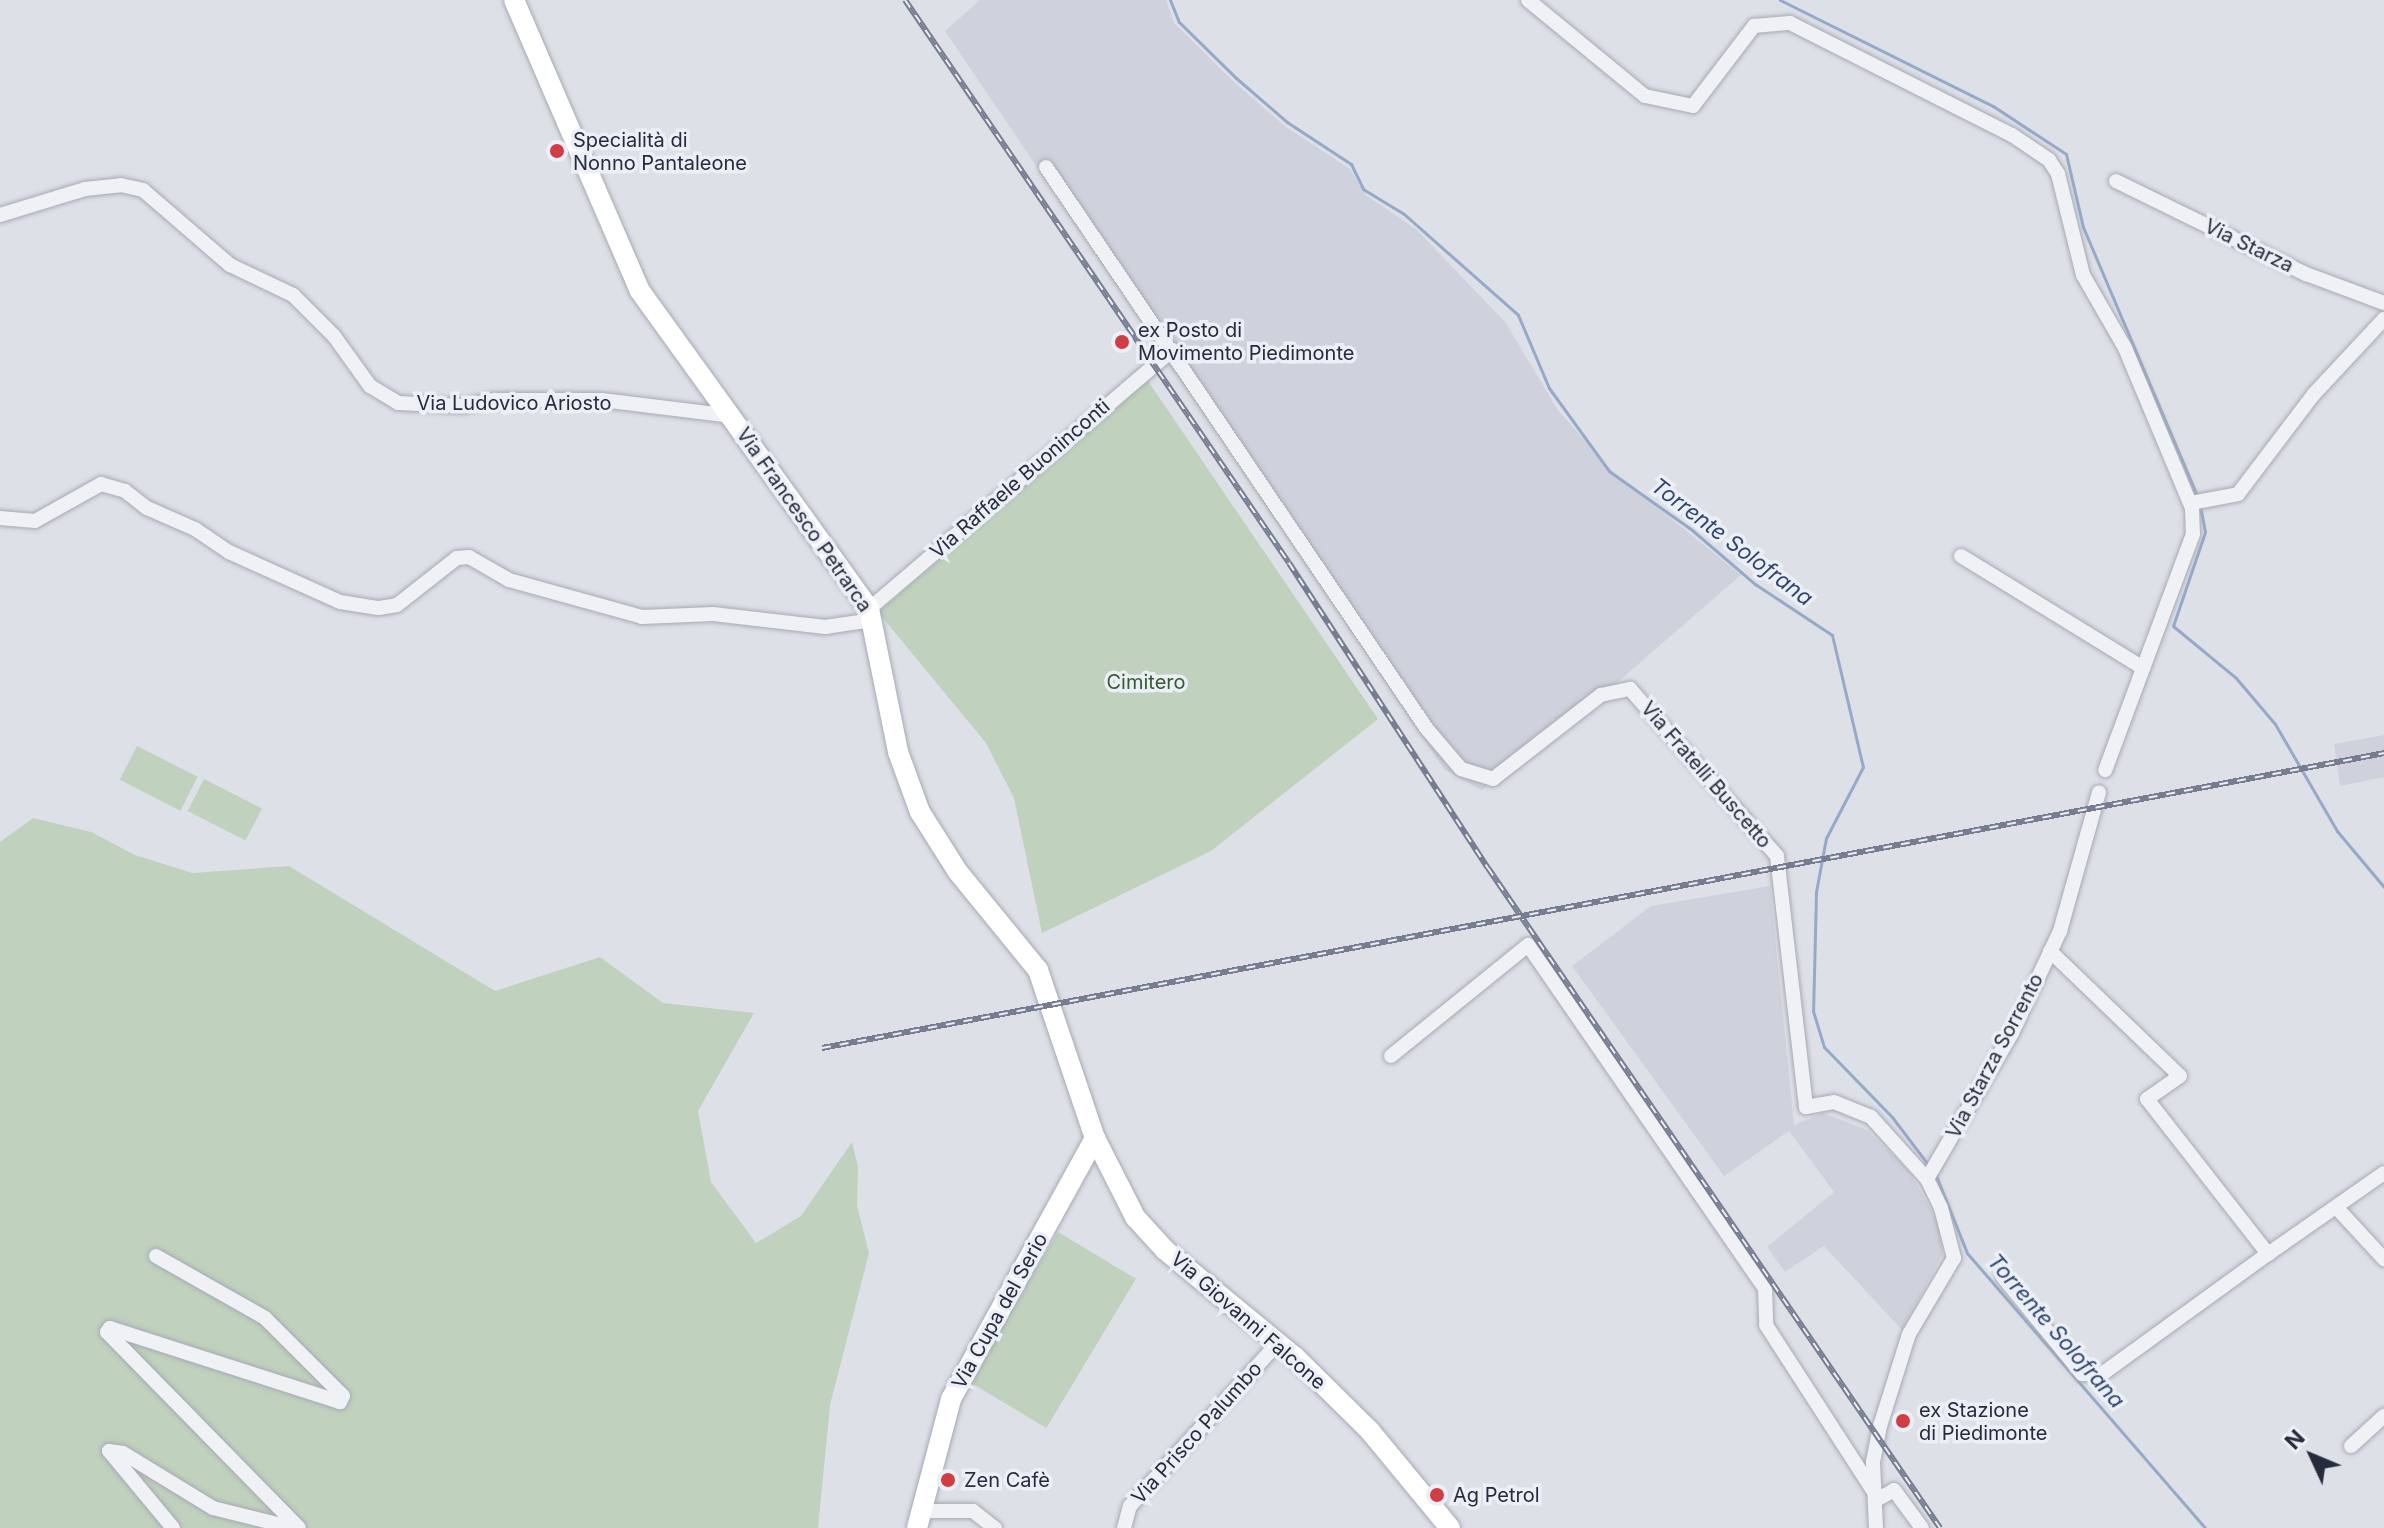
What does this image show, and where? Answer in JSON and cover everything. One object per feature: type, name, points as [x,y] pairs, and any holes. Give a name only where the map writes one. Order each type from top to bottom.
[{"type":"main road","name":"Via Francesco Petrarca","points":[[514,0],[640,291],[871,614],[898,752],[920,812],[958,872],[1038,970],[1095,1138]]},
{"type":"main road","name":"Via Giovanni Falcone","points":[[1095,1138],[1111,1176],[1135,1217],[1165,1250],[1278,1343],[1370,1431],[1450,1528]]},
{"type":"main road","name":"Via Cupa del Serio","points":[[919,1520],[951,1399],[999,1305],[1067,1192],[1095,1138]]},
{"type":"main road","points":[[1067,1192],[1083,1181],[1111,1176]]},
{"type":"street","points":[[1528,0],[1645,96],[1693,106],[1754,26],[1790,23],[2038,151],[2058,174],[2083,275],[2125,348],[2197,502],[2193,534],[2105,770]]},
{"type":"street","name":"Via Fratelli Buscetto","points":[[1046,167],[1427,729],[1461,769],[1493,779],[1601,695],[1630,689],[1777,856],[1806,1107],[1834,1102],[1871,1117],[1932,1172],[1954,1258],[1909,1334],[1880,1426],[1873,1462],[1878,1499],[1876,1528]]},
{"type":"street","name":"Via Starza","points":[[2116,181],[2306,274],[2384,303]]},
{"type":"street","name":"Via Ludovico Ariosto","points":[[0,215],[85,189],[121,185],[143,190],[230,265],[293,295],[334,336],[370,386],[398,403],[463,406],[495,400],[602,400],[732,416]]},
{"type":"street","points":[[2197,502],[2238,494],[2314,394],[2384,319]]},
{"type":"street","name":"Via Raffaele Buoninconti","points":[[871,614],[1172,350]]},
{"type":"street","points":[[0,518],[35,521],[101,484],[125,491],[147,508],[195,529],[229,552],[340,602],[379,608],[397,605],[457,558],[469,557],[509,580],[642,617],[713,614],[825,627],[871,614]]},
{"type":"street","points":[[1961,556],[2143,668]]},
{"type":"street","name":"Via Starza Sorrento","points":[[1932,1172],[2012,1033],[2050,951],[2099,792]]},
{"type":"street","points":[[1391,1056],[1528,945],[1765,1288],[1766,1325],[1878,1499],[1894,1490],[1922,1528]]},
{"type":"street","points":[[2050,951],[2180,1076],[2147,1099],[2268,1254]]},
{"type":"street","points":[[2003,1277],[2082,1374],[2102,1374],[2384,1173]]},
{"type":"street","points":[[2336,1207],[2384,1259]]},
{"type":"street","points":[[156,1256],[265,1318],[343,1396],[340,1402],[110,1328],[107,1332],[296,1528]]},
{"type":"street","name":"Via Prisco Palumbo","points":[[1124,1528],[1130,1506],[1278,1343]]},
{"type":"street","points":[[2351,1446],[2384,1416]]},
{"type":"street","points":[[173,1528],[109,1451],[123,1453],[213,1508],[296,1528]]},
{"type":"street","points":[[919,1520],[973,1511],[995,1528]]},
{"type":"shaded area","points":[[980,0],[1166,0],[1174,23],[1234,82],[1286,127],[1350,169],[1366,195],[1417,230],[1506,323],[1557,409],[1612,471],[1741,575],[1514,772],[1481,790],[1444,769],[945,31]]},
{"type":"shaded area","points":[[2384,735],[2384,777],[2340,786],[2334,744]]},
{"type":"shaded area","points":[[1770,886],[1794,1125],[1823,1113],[1867,1130],[1909,1171],[1938,1222],[1943,1254],[1902,1330],[1824,1246],[1785,1272],[1767,1247],[1834,1192],[1789,1131],[1724,1176],[1572,966],[1651,906]]},
{"type":"green space","name":"Cimitero","points":[[1148,381],[1378,719],[1211,851],[1042,933],[1014,798],[986,743],[878,612]]},
{"type":"green space","points":[[137,746],[198,777],[180,811],[120,780]]},
{"type":"green space","points":[[204,779],[262,809],[246,841],[188,811]]},
{"type":"green space","points":[[33,818],[91,832],[135,855],[192,873],[289,866],[495,991],[600,957],[663,1003],[754,1013],[698,1111],[711,1182],[756,1243],[801,1216],[852,1142],[858,1167],[857,1206],[869,1253],[830,1405],[818,1528],[0,1528],[0,842]]},
{"type":"green space","points":[[1058,1232],[1136,1279],[1046,1428],[968,1381]]},
{"type":"waterway","name":"Torrente Solofrana","points":[[1170,0],[1179,22],[1235,77],[1287,122],[1351,164],[1363,189],[1404,214],[1518,315],[1549,388],[1609,471],[1692,530],[1755,584],[1832,635],[1863,767],[1826,838],[1816,892],[1813,1011],[1824,1047],[1892,1117],[1930,1167]]},
{"type":"waterway","name":"Torrente Solofrana","points":[[1780,0],[1993,106],[2066,154],[2083,227],[2197,495]]},
{"type":"waterway","name":"Torrente Solofrana","points":[[2200,506],[2205,532],[2173,626],[2236,678],[2275,724],[2337,831],[2384,887]]},
{"type":"waterway","name":"Torrente Solofrana","points":[[1935,1173],[1967,1253],[2205,1528]]},
{"type":"railway","points":[[905,0],[1289,563],[1488,868],[1940,1528]]},
{"type":"railway","points":[[822,1048],[2384,753]]},
{"type":"place","name":"Specialità di Nonno Pantaleone","points":[[557,151]]},
{"type":"place","name":"ex Posto di Movimento Piedimonte","points":[[1122,342]]},
{"type":"place","name":"ex Stazione di Piedimonte","points":[[1903,1421]]},
{"type":"place","name":"Zen Cafè","points":[[948,1480]]},
{"type":"place","name":"Ag Petrol","points":[[1437,1495]]}]
